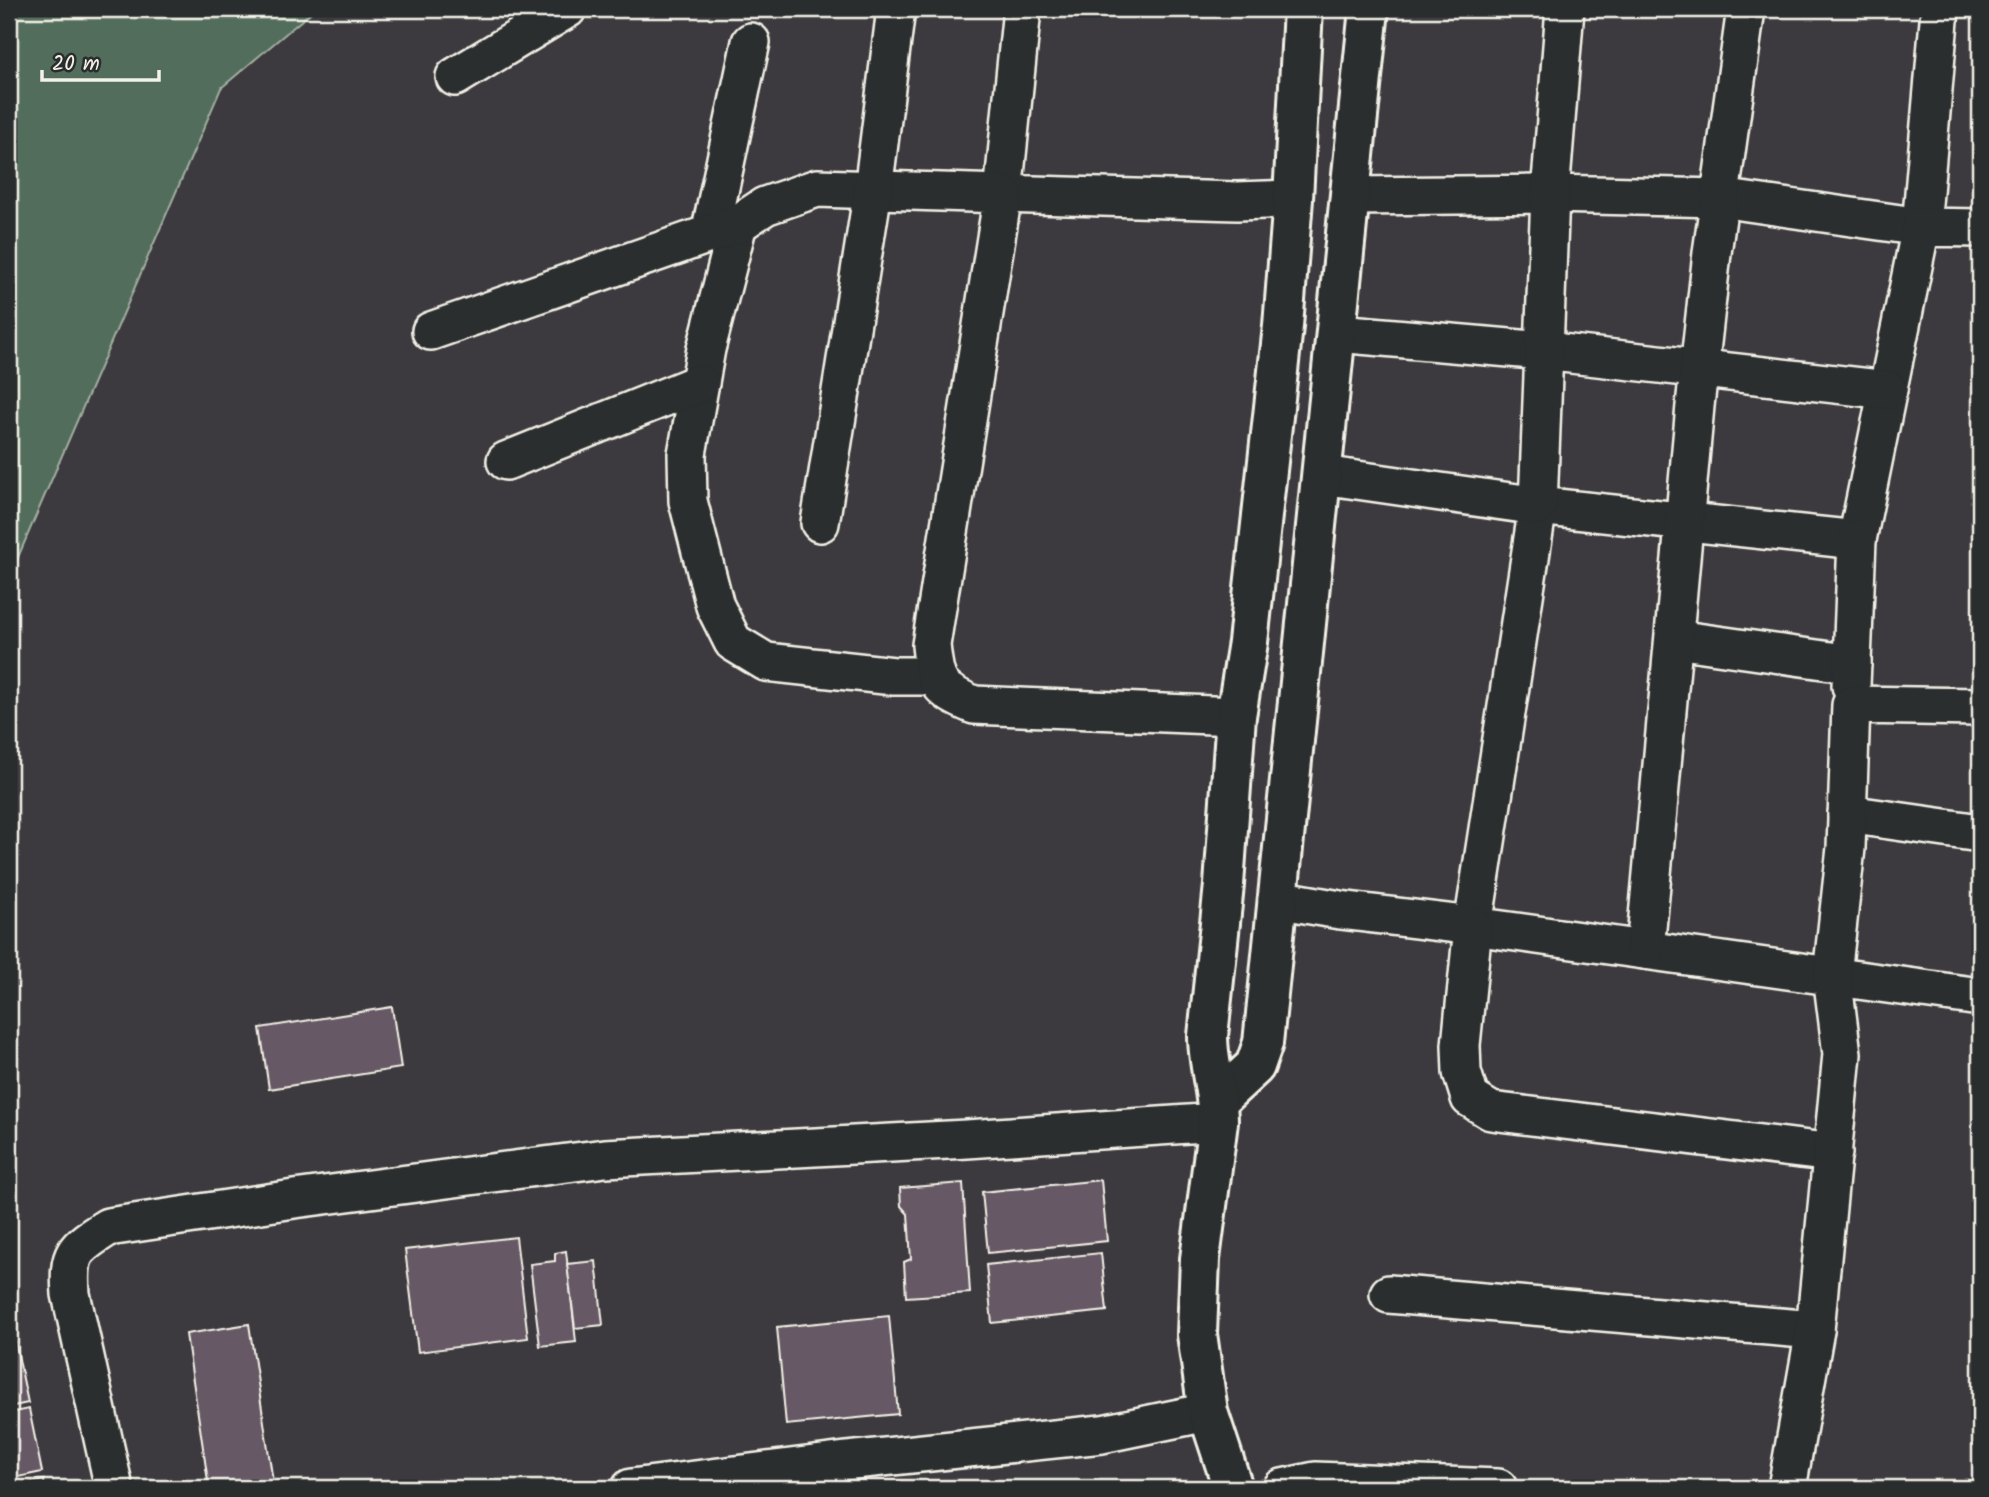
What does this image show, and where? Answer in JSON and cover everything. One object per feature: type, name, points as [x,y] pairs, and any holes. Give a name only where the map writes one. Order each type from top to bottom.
[{"type":"street","points":[[456,77],[567,9]]},
{"type":"street","points":[[820,523],[873,190],[896,9]]},
{"type":"street","points":[[1022,9],[1003,194],[931,645],[934,676],[949,694],[974,705],[1236,716]]},
{"type":"street","points":[[1233,1488],[1208,1412],[1197,1334],[1200,1259],[1218,1111],[1208,1055],[1208,1036],[1223,899],[1236,716],[1248,642],[1283,326],[1303,9]]},
{"type":"street","points":[[114,1488],[69,1276],[70,1261],[82,1244],[108,1227],[294,1199],[605,1158],[953,1140],[1218,1111],[1255,1066],[1263,1043],[1276,899],[1352,196],[1369,9]]},
{"type":"street","points":[[1565,9],[1550,194],[1538,506],[1473,926],[1461,1045],[1462,1072],[1470,1098],[1491,1111],[1833,1153]]},
{"type":"street","points":[[1645,950],[1700,370],[1746,9]]},
{"type":"street","points":[[1787,1488],[1815,1330],[1842,1055],[1832,975],[1847,814],[1857,540],[1922,227],[1940,9]]},
{"type":"street","points":[[751,42],[706,349],[687,454],[688,501],[715,606],[733,642],[766,662],[894,676],[934,676]]},
{"type":"street","points":[[431,331],[724,229],[765,206],[817,188],[1237,201],[1293,199]]},
{"type":"street","points":[[1352,196],[1550,194],[1720,198],[1922,227],[1980,229]]},
{"type":"street","points":[[1337,333],[1544,351],[1888,390]]},
{"type":"street","points":[[506,461],[700,383]]},
{"type":"street","points":[[1321,475],[1538,506],[1857,540]]},
{"type":"street","points":[[1675,639],[1852,664]]},
{"type":"street","points":[[1851,705],[1980,707]]},
{"type":"street","points":[[1847,814],[1980,833]]},
{"type":"street","points":[[1276,899],[1980,997]]},
{"type":"street","points":[[1389,1294],[1815,1330]]},
{"type":"street","points":[[631,1488],[846,1461],[1102,1434],[1208,1412]]},
{"type":"street","points":[[1282,1488],[1315,1480],[1498,1488]]},
{"type":"green space","points":[[9,9],[315,9],[221,88],[9,578]]},
{"type":"building","points":[[392,1007],[401,1068],[269,1089],[260,1028]]},
{"type":"building","points":[[1101,1180],[1107,1241],[988,1253],[982,1192]]},
{"type":"building","points":[[963,1183],[970,1293],[906,1297],[904,1262],[911,1259],[908,1214],[901,1206],[900,1188]]},
{"type":"building","points":[[516,1237],[528,1338],[418,1352],[405,1250]]},
{"type":"building","points":[[566,1251],[576,1342],[540,1346],[530,1264],[555,1261],[555,1253]]},
{"type":"building","points":[[1101,1253],[1107,1311],[992,1323],[986,1265]]},
{"type":"building","points":[[596,1261],[603,1325],[575,1328],[567,1264]]},
{"type":"building","points":[[9,1310],[13,1332],[9,1333]]},
{"type":"building","points":[[889,1316],[898,1414],[786,1425],[777,1327]]},
{"type":"building","points":[[249,1324],[274,1488],[209,1488],[186,1334]]},
{"type":"building","points":[[15,1340],[28,1403],[9,1407],[9,1341]]},
{"type":"building","points":[[29,1409],[42,1472],[9,1479],[9,1413]]},
{"type":"building","points":[[44,1480],[45,1488],[9,1488],[9,1487]]},
{"type":"building","points":[[1112,1483],[1113,1488],[1073,1488],[1073,1485]]}]
